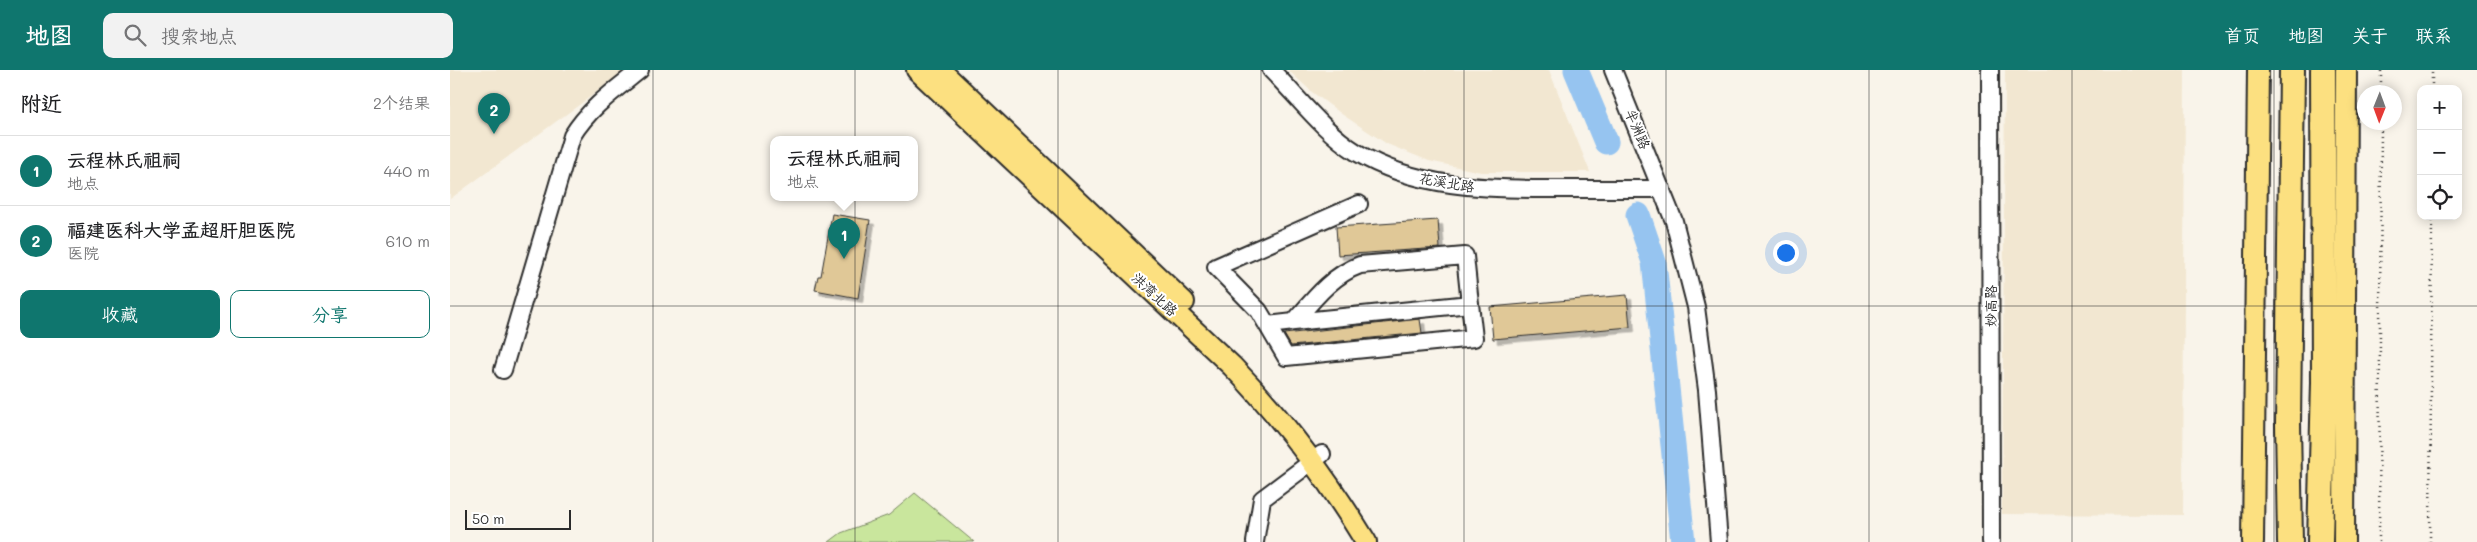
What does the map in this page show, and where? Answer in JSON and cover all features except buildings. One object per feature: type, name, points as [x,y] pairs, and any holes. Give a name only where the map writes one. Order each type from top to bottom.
[{"type":"highway","points":[[2290,542],[2288,423],[2292,70]]},
{"type":"highway","points":[[2320,542],[2324,382],[2323,70]]},
{"type":"main road","name":"洪湾北路","points":[[917,70],[1232,366],[1264,399],[1317,457],[1332,487],[1366,542]]},
{"type":"main road","name":"洪湾北路","points":[[940,70],[1246,362],[1381,542]]},
{"type":"main road","points":[[2253,542],[2258,70]]},
{"type":"main road","points":[[2344,542],[2346,70]]},
{"type":"street","points":[[503,370],[572,136],[592,109],[640,70]]},
{"type":"street","name":"花溪北路","points":[[1271,70],[1342,142],[1357,153],[1418,178],[1455,186],[1499,189],[1662,189]]},
{"type":"street","name":"半洲路","points":[[1613,70],[1674,220],[1696,307],[1707,390],[1720,542]]},
{"type":"street","name":"妙高路","points":[[1990,70],[1991,542]]},
{"type":"street","points":[[1294,322],[1335,279],[1347,270],[1360,265],[1464,256],[1474,338],[1286,357],[1268,324],[1246,296],[1216,267],[1359,204]]},
{"type":"street","points":[[1268,324],[1470,304]]},
{"type":"street","points":[[1254,542],[1262,499],[1317,457]]},
{"type":"path","points":[[2381,70],[2381,85]]},
{"type":"path","points":[[2432,70],[2432,85]]},
{"type":"path","points":[[2379,542],[2381,130]]},
{"type":"path","points":[[2430,542],[2432,220]]},
{"type":"shaded area","points":[[450,70],[627,70],[450,199]]},
{"type":"shaded area","points":[[1288,70],[1549,70],[1590,172],[1481,172],[1429,161],[1387,144],[1312,92]]},
{"type":"shaded area","points":[[2005,70],[2185,70],[2183,515],[2002,514]]},
{"type":"green space","points":[[915,493],[974,542],[829,542],[841,533],[889,515]]},
{"type":"waterway","points":[[1576,70],[1606,142]]},
{"type":"waterway","points":[[1638,215],[1654,262],[1683,542]]},
{"type":"place","name":"福建医科大学孟超肝胆医院","points":[[494,134]]},
{"type":"place","name":"云程林氏祖祠","points":[[844,259]]}]
